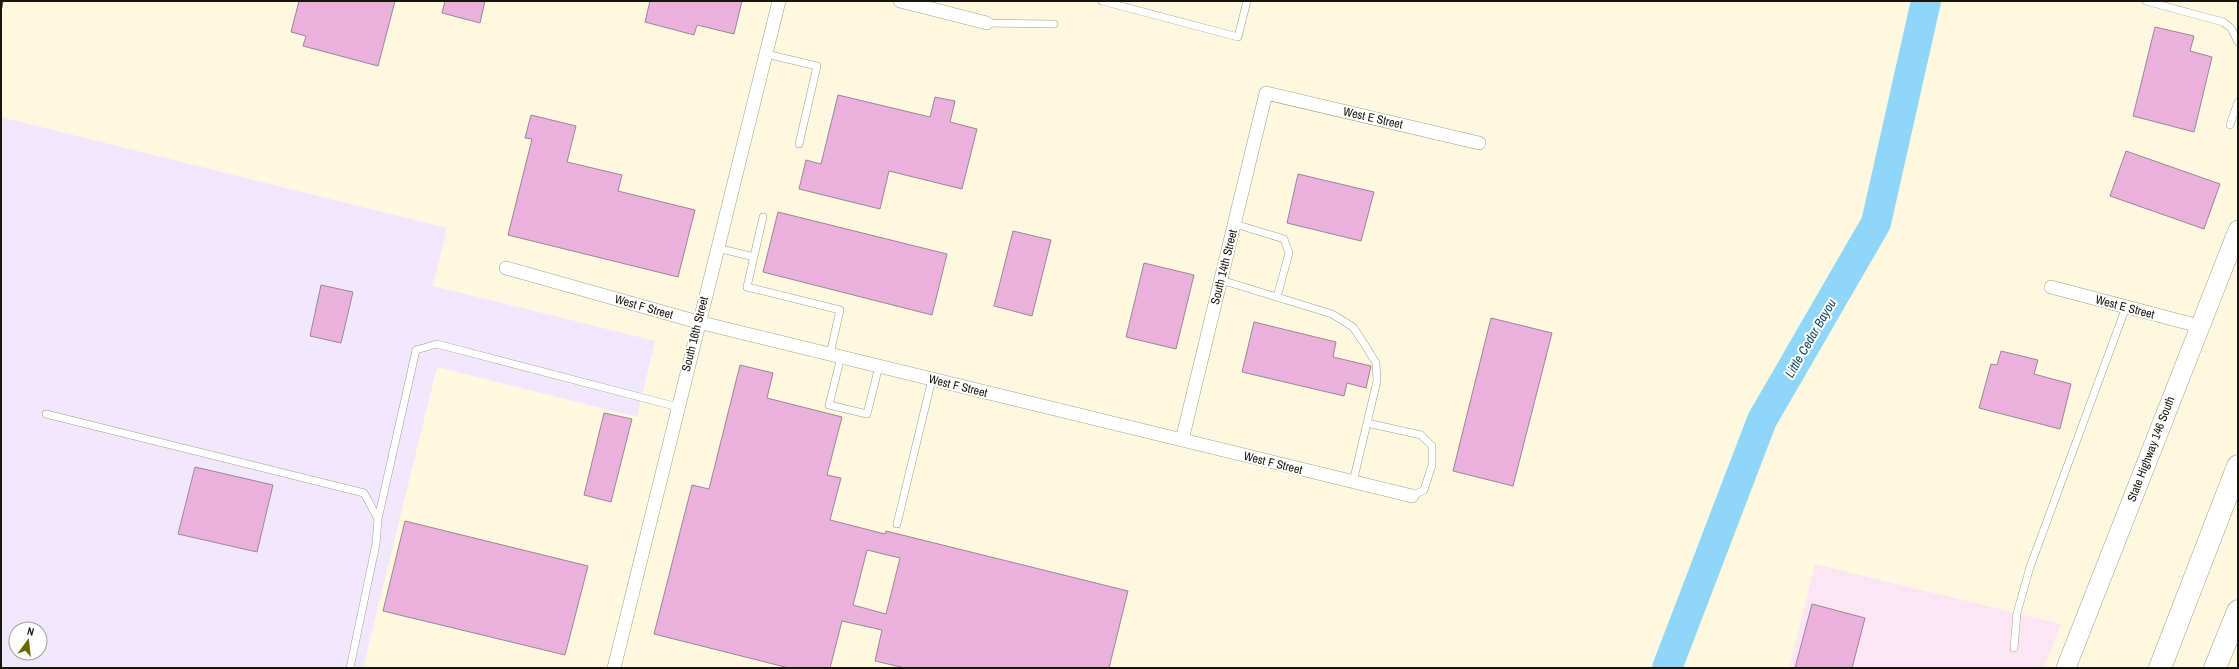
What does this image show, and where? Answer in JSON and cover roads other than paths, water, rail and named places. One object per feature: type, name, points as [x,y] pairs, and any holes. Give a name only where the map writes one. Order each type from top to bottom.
[{"type":"highway","points":[[2160,668],[2238,466]]},
{"type":"highway","points":[[2215,668],[2238,611]]},
{"type":"highway","points":[[2227,668],[2238,636]]},
{"type":"main road","name":"State Highway 146 South","points":[[2066,668],[2199,326],[2238,230]]},
{"type":"street","name":"South 16th Street","points":[[617,667],[698,322],[779,1]]},
{"type":"street","points":[[900,1],[987,23]]},
{"type":"street","name":"West E Street","points":[[1266,93],[1479,143]]},
{"type":"street","name":"South 14th Street","points":[[1182,440],[1266,93]]},
{"type":"street","name":"West F Street","points":[[506,268],[698,322],[1412,496]]},
{"type":"street","name":"West E Street","points":[[2051,287],[2199,326]]},
{"type":"lane","points":[[1102,1],[1238,37],[1246,1]]},
{"type":"lane","points":[[2146,1],[2223,22],[2231,28],[2238,42]]},
{"type":"lane","points":[[987,23],[1054,24]]},
{"type":"lane","points":[[766,54],[817,66],[799,144]]},
{"type":"lane","points":[[2230,125],[2238,102]]},
{"type":"lane","points":[[763,217],[747,287],[840,310],[829,405],[867,414],[879,366]]},
{"type":"lane","points":[[1235,224],[1284,239],[1289,253],[1277,297]]},
{"type":"lane","points":[[717,248],[754,257]]},
{"type":"lane","points":[[1221,280],[1332,314],[1352,327],[1376,363],[1377,381],[1353,482]]},
{"type":"lane","points":[[2014,648],[2017,613],[2030,567],[2126,307]]},
{"type":"lane","points":[[350,668],[376,544],[378,519],[416,350],[436,344],[678,407]]},
{"type":"lane","points":[[897,524],[932,379]]},
{"type":"lane","points":[[46,414],[364,493],[378,519]]},
{"type":"lane","points":[[1367,422],[1421,435],[1432,446],[1432,465],[1424,490],[1412,496]]},
{"type":"waterway","name":"Little Cedar Bayou","points":[[1667,668],[1762,420],[1876,223],[1926,1]]},
{"type":"railway","points":[[1,7],[2,1]]}]
